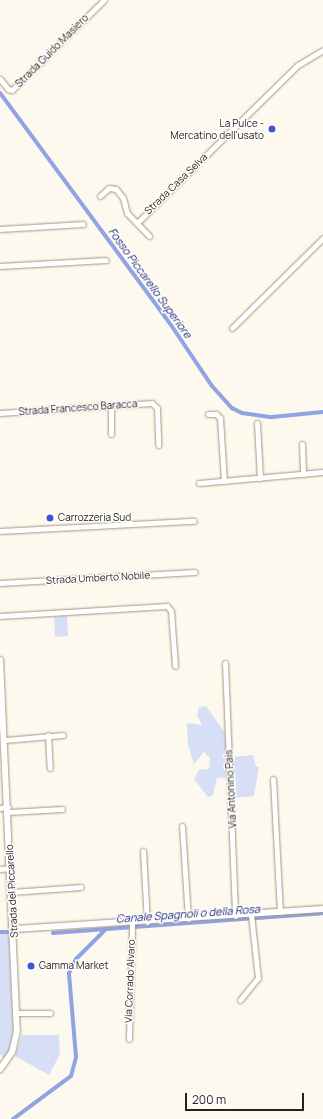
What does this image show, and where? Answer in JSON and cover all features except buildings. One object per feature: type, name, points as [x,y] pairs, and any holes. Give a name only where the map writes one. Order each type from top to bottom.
[{"type":"street","name":"Strada Guido Masiero","points":[[0,79],[8,90],[12,90],[104,0]]},
{"type":"street","name":"Strada Casa Selva","points":[[137,223],[298,65],[323,50]]},
{"type":"street","points":[[100,196],[109,188],[114,188],[123,198],[126,212],[149,236]]},
{"type":"street","points":[[0,229],[83,224]]},
{"type":"street","points":[[232,328],[323,238]]},
{"type":"street","points":[[0,266],[106,260]]},
{"type":"street","name":"Strada Francesco Baracca","points":[[0,413],[110,406],[155,405],[158,445]]},
{"type":"street","points":[[110,406],[111,434]]},
{"type":"street","points":[[208,414],[216,414],[220,418],[224,481]]},
{"type":"street","points":[[257,423],[260,478]]},
{"type":"street","points":[[302,444],[303,474]]},
{"type":"street","points":[[198,483],[323,472]]},
{"type":"street","points":[[0,531],[194,521]]},
{"type":"street","name":"Strada Umberto Nobile","points":[[0,583],[195,572]]},
{"type":"street","points":[[0,616],[167,606],[171,611],[175,666]]},
{"type":"street","name":"Strada del Piccarello","points":[[0,660],[1,704],[5,740],[3,763],[8,810],[14,929],[16,1013],[15,1046],[0,1069]]},
{"type":"street","name":"Via Antonino Pais","points":[[225,663],[235,916]]},
{"type":"street","points":[[5,740],[48,735],[64,735]]},
{"type":"street","points":[[48,735],[50,768]]},
{"type":"street","points":[[272,779],[280,912]]},
{"type":"street","points":[[0,808],[8,810],[62,809]]},
{"type":"street","points":[[182,826],[188,919]]},
{"type":"street","points":[[144,851],[147,922]]},
{"type":"street","points":[[0,869],[11,868]]},
{"type":"street","points":[[12,892],[81,887]]},
{"type":"street","points":[[14,929],[132,923],[323,909]]},
{"type":"street","points":[[240,1000],[258,978],[251,914]]},
{"type":"street","name":"Via Corrado Alvaro","points":[[128,1039],[132,923]]},
{"type":"street","points":[[16,1013],[50,1013]]},
{"type":"shaded area","points":[[67,616],[68,636],[55,637],[54,617]]},
{"type":"shaded area","points":[[206,706],[225,733],[227,763],[232,763],[233,757],[253,755],[256,766],[259,767],[254,796],[234,798],[234,777],[217,778],[213,795],[208,797],[194,779],[199,770],[209,769],[210,758],[204,752],[194,764],[188,745],[187,723],[202,725],[197,715],[199,707]]},
{"type":"shaded area","points":[[0,934],[9,934],[14,1038],[5,1059],[0,1054]]},
{"type":"shaded area","points":[[22,1035],[59,1035],[60,1054],[49,1075],[15,1056]]},
{"type":"waterway","name":"Fosso Piccarello Superiore","points":[[0,93],[171,325],[212,386],[232,408],[242,413],[272,417],[323,412]]},
{"type":"waterway","name":"Canale Spagnoli o della Rosa","points":[[53,933],[323,913]]},
{"type":"waterway","points":[[13,1119],[71,1076],[76,1057],[69,973],[76,959],[105,930]]},
{"type":"waterway","name":"Canale Spagnoli o della Rosa","points":[[0,932],[8,932]]},
{"type":"place","name":"La Pulce - Mercatino dell'usato","points":[[272,129]]},
{"type":"place","name":"Carrozzeria Sud","points":[[50,518]]},
{"type":"place","name":"Gamma Market","points":[[31,966]]}]
